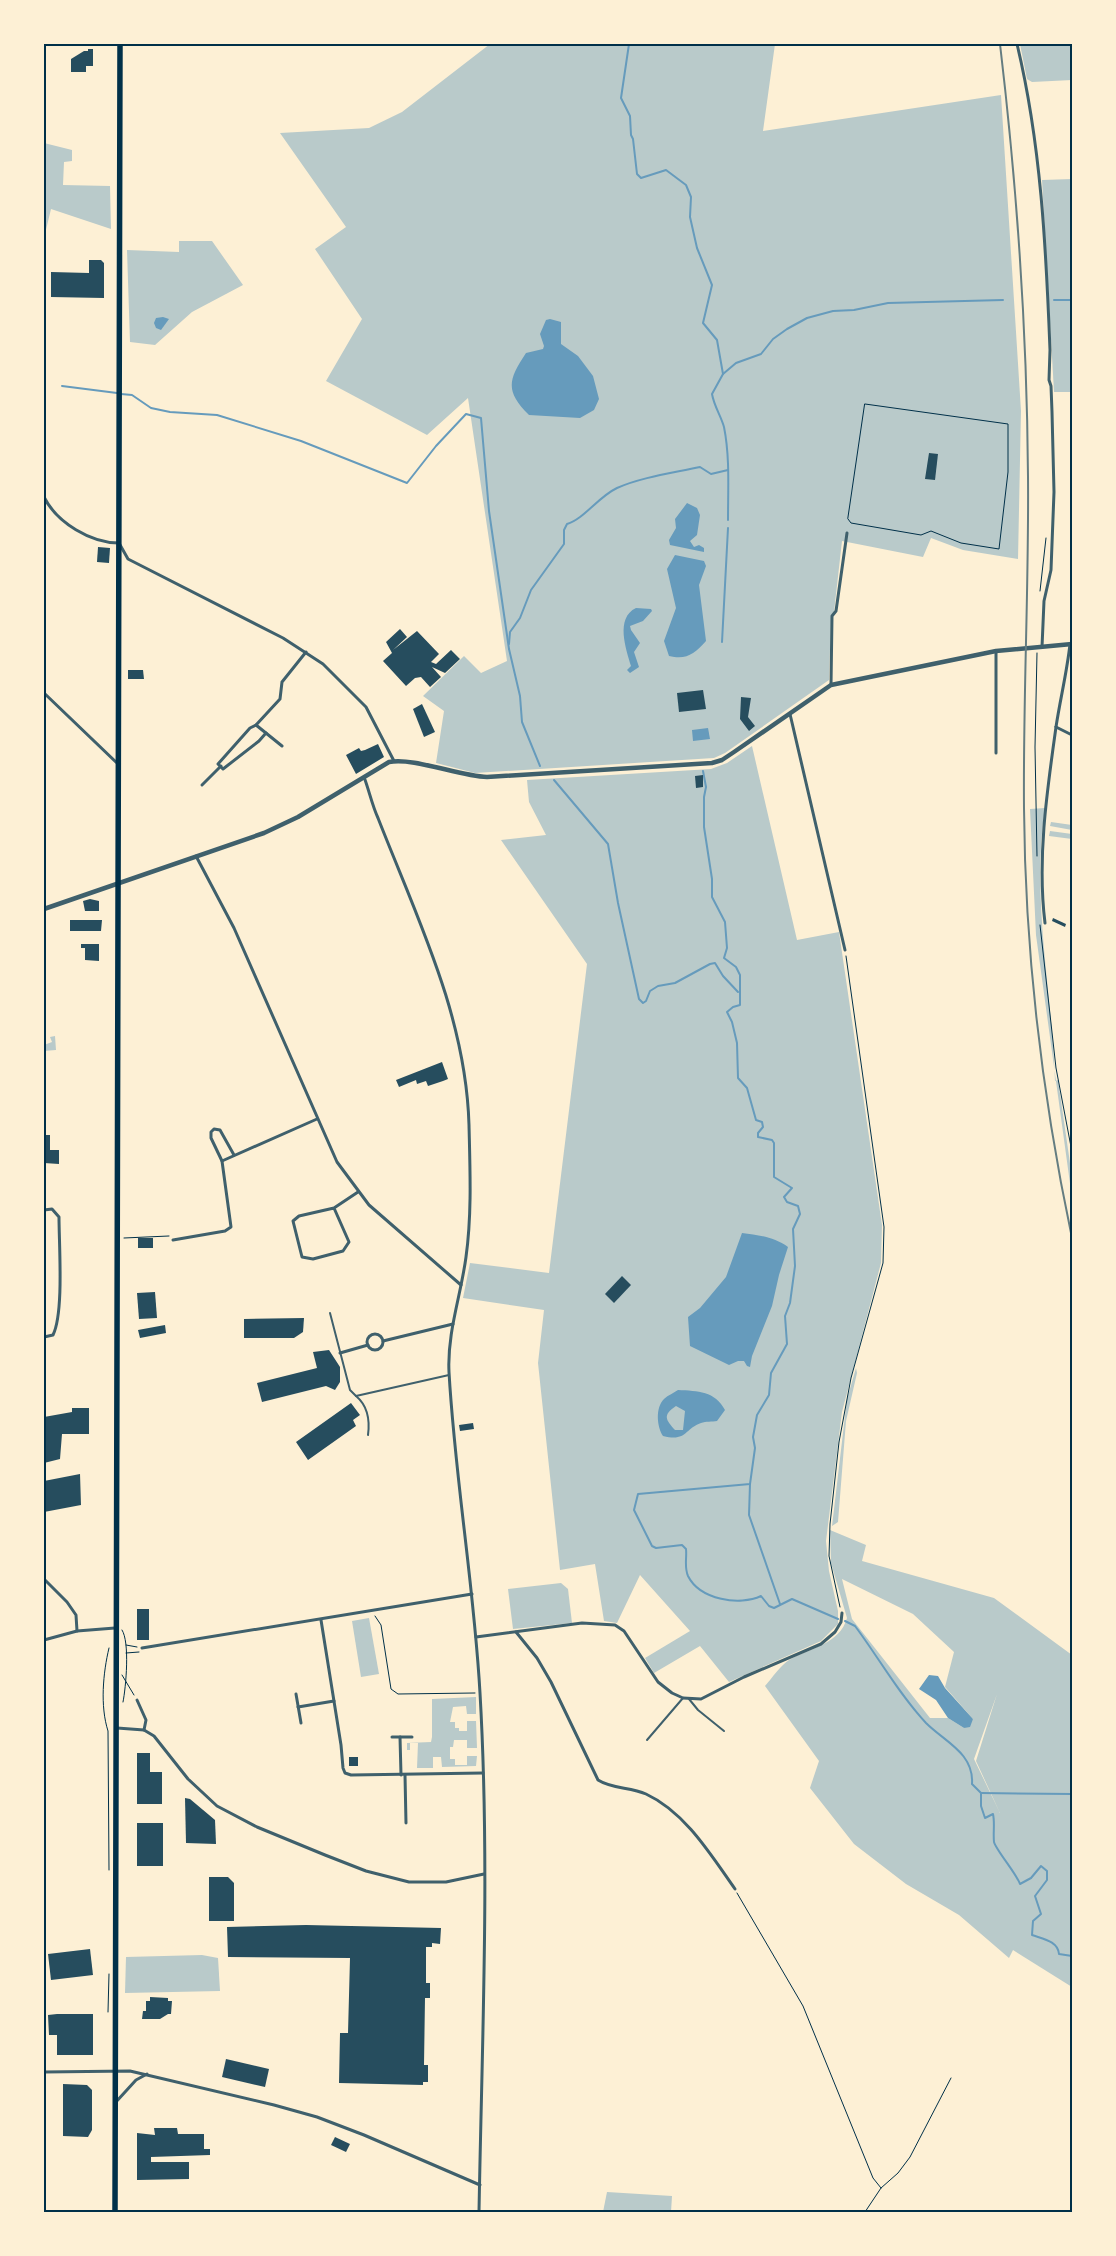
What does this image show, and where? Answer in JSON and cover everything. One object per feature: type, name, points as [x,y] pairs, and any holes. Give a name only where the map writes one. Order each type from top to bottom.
[{"type":"main road","points":[[115,2212],[120,44]]},
{"type":"street","points":[[1017,44],[1027,85],[1036,144],[1049,332],[1054,492],[1051,570],[1044,600],[1042,648]]},
{"type":"street","points":[[44,497],[58,515],[91,538],[102,542],[119,544],[128,559],[306,652],[340,678],[366,707],[394,761]]},
{"type":"street","points":[[830,685],[832,616],[836,611],[846,533]]},
{"type":"street","points":[[44,909],[118,884],[128,878],[264,833],[298,817],[384,764],[394,761],[402,761],[464,775],[488,777],[703,765],[722,760],[830,685],[996,651],[1071,644],[1056,727],[1044,827],[1042,891],[1045,923]]},
{"type":"street","points":[[996,651],[996,753]]},
{"type":"street","points":[[202,785],[220,766],[218,764],[250,728],[256,725],[280,699],[282,682],[306,652]]},
{"type":"street","points":[[44,693],[118,764]]},
{"type":"street","points":[[790,713],[845,950]]},
{"type":"street","points":[[256,725],[282,746]]},
{"type":"street","points":[[1056,727],[1072,735]]},
{"type":"street","points":[[220,766],[223,769],[259,741],[266,733]]},
{"type":"street","points":[[364,777],[378,820],[446,991],[464,1065],[469,1121],[469,1229],[453,1324],[449,1355],[449,1375],[476,1637],[483,1773],[484,1874],[479,2212]]},
{"type":"street","points":[[196,856],[234,928],[337,1162],[369,1205],[461,1285]]},
{"type":"street","points":[[222,1161],[317,1119]]},
{"type":"street","points":[[173,1240],[225,1232],[231,1227],[222,1161],[211,1138],[211,1132],[214,1129],[224,1133],[234,1155]]},
{"type":"street","points":[[334,1208],[349,1242],[343,1251],[313,1260],[302,1257],[293,1221],[298,1216],[334,1208],[358,1192]]},
{"type":"street","points":[[44,1210],[52,1209],[59,1217],[59,1306],[57,1328],[53,1335],[44,1337]]},
{"type":"street","points":[[382,1341],[453,1324]]},
{"type":"street","points":[[372,1335],[380,1336],[382,1341],[381,1347],[376,1350],[371,1349],[368,1345],[368,1338],[372,1335]]},
{"type":"street","points":[[340,1353],[368,1345]]},
{"type":"street","points":[[44,1579],[67,1602],[76,1615],[77,1631]]},
{"type":"street","points":[[142,1648],[472,1594]]},
{"type":"street","points":[[476,1637],[582,1623],[615,1626],[624,1631],[658,1682],[672,1693],[683,1698],[701,1699],[744,1677],[821,1644],[835,1632],[841,1622],[842,1614]]},
{"type":"street","points":[[321,1620],[344,1772],[351,1775],[483,1773]]},
{"type":"street","points":[[44,1640],[77,1631],[115,1628]]},
{"type":"street","points":[[516,1631],[537,1658],[551,1682],[598,1780],[604,1784],[645,1794],[669,1810],[696,1836],[734,1889]]},
{"type":"street","points":[[296,1694],[301,1722]]},
{"type":"street","points":[[137,1700],[146,1720],[144,1730]]},
{"type":"street","points":[[298,1706],[334,1701]]},
{"type":"street","points":[[116,1728],[144,1730],[154,1736],[188,1779],[217,1806],[256,1827],[366,1871],[409,1882],[446,1882],[484,1874]]},
{"type":"street","points":[[392,1737],[412,1737]]},
{"type":"street","points":[[400,1737],[406,1823]]},
{"type":"street","points":[[44,2072],[115,2070],[147,2074],[312,2115],[426,2160],[480,2185]]},
{"type":"street","points":[[115,2104],[136,2080],[147,2074]]},
{"type":"lane","points":[[330,1313],[350,1390],[362,1401],[368,1412],[368,1435]]},
{"type":"lane","points":[[356,1396],[449,1375]]},
{"type":"lane","points":[[647,1740],[683,1698]]},
{"type":"lane","points":[[689,1699],[698,1710],[724,1731]]},
{"type":"path","points":[[865,404],[1008,424],[1008,472],[999,550],[961,543],[931,531],[921,535],[851,523],[848,519],[865,404]]},
{"type":"path","points":[[1040,594],[1047,531]]},
{"type":"path","points":[[1036,826],[1037,653]]},
{"type":"path","points":[[1042,944],[1056,1068],[1072,1152]]},
{"type":"path","points":[[842,1614],[829,1556],[830,1524],[846,1404],[883,1263],[884,1227],[845,950]]},
{"type":"path","points":[[116,1238],[169,1235],[173,1240]]},
{"type":"path","points":[[372,1611],[382,1625],[391,1689],[398,1694],[480,1692]]},
{"type":"path","points":[[109,1642],[105,1666],[104,1718],[108,1731],[109,1870]]},
{"type":"path","points":[[115,1654],[141,1652],[142,1648],[126,1644]]},
{"type":"path","points":[[116,1664],[137,1700]]},
{"type":"path","points":[[734,1889],[764,1936],[803,2006],[874,2178],[881,2188]]},
{"type":"path","points":[[108,1973],[108,2012]]},
{"type":"path","points":[[866,2212],[881,2188],[898,2173],[910,2157],[952,2078]]},
{"type":"shaded area","points":[[490,44],[775,44],[763,131],[1001,95],[1021,411],[1018,559],[963,550],[931,538],[923,557],[842,541],[834,612],[831,618],[829,680],[725,753],[714,758],[475,773],[436,763],[444,711],[423,696],[464,656],[481,673],[507,661],[468,398],[427,435],[326,381],[362,319],[315,249],[346,227],[280,133],[369,128],[402,112]]},
{"type":"shaded area","points":[[1020,44],[1072,44],[1072,80],[1032,82],[1027,79]]},
{"type":"shaded area","points":[[44,143],[72,150],[72,161],[64,162],[63,185],[110,186],[111,229],[51,209],[44,238]]},
{"type":"shaded area","points":[[1072,179],[1072,392],[1054,392],[1042,180]]},
{"type":"shaded area","points":[[179,241],[212,241],[243,285],[192,312],[155,345],[130,342],[127,250],[179,252]]},
{"type":"shaded area","points":[[752,746],[797,940],[839,932],[882,1225],[881,1263],[842,1412],[826,1541],[829,1571],[838,1611],[838,1624],[821,1641],[729,1682],[700,1646],[654,1673],[645,1658],[690,1631],[640,1575],[617,1623],[604,1621],[595,1564],[560,1570],[538,1363],[544,1310],[463,1298],[470,1263],[549,1273],[587,964],[501,840],[546,835],[529,802],[527,780],[711,769],[727,763]]},
{"type":"shaded area","points":[[1045,808],[1041,842],[1041,910],[1054,1069],[1036,935],[1030,809]]},
{"type":"shaded area","points":[[1051,822],[1072,825],[1072,830],[1050,826]]},
{"type":"shaded area","points":[[1050,831],[1072,834],[1072,839],[1049,836]]},
{"type":"shaded area","points":[[55,1036],[56,1050],[44,1051],[44,1045],[52,1042],[50,1037]]},
{"type":"shaded area","points":[[1058,1080],[1072,1177],[1072,1198],[1056,1081]]},
{"type":"shaded area","points":[[856,1368],[857,1373],[846,1421],[838,1522],[832,1526],[847,1399]]},
{"type":"shaded area","points":[[830,1530],[866,1545],[862,1561],[994,1598],[1072,1655],[1072,1987],[1013,1950],[1009,1958],[959,1915],[906,1884],[854,1844],[810,1788],[819,1761],[765,1686],[789,1660],[831,1640],[843,1627],[847,1618],[831,1563]],"holes":[[[842,1579],[913,1614],[954,1652],[945,1687],[973,1719],[964,1728],[948,1718],[930,1718],[852,1619]],[[997,1694],[976,1761],[1000,1813],[974,1759]]]},
{"type":"shaded area","points":[[561,1583],[568,1589],[572,1623],[513,1629],[508,1589]]},
{"type":"shaded area","points":[[369,1618],[379,1674],[361,1677],[352,1621]]},
{"type":"shaded area","points":[[476,1697],[476,1714],[467,1714],[466,1706],[453,1707],[450,1722],[455,1722],[455,1728],[459,1728],[459,1731],[467,1731],[467,1721],[476,1721],[477,1748],[467,1748],[467,1740],[454,1740],[453,1747],[450,1747],[450,1759],[455,1759],[455,1765],[467,1765],[467,1756],[477,1756],[476,1766],[442,1767],[441,1757],[433,1757],[433,1768],[417,1768],[418,1743],[410,1743],[410,1750],[407,1750],[407,1743],[431,1742],[432,1699]]},
{"type":"shaded area","points":[[202,1955],[218,1958],[220,1991],[125,1993],[126,1957]]},
{"type":"shaded area","points":[[607,2192],[672,2196],[671,2212],[603,2212]]},
{"type":"water","points":[[163,317],[169,319],[161,330],[156,328],[154,323],[156,318]]},
{"type":"water","points":[[550,319],[561,322],[561,344],[578,356],[593,376],[599,399],[594,410],[580,418],[529,415],[521,407],[513,392],[513,378],[526,353],[543,349],[544,346],[540,334],[546,320]]},
{"type":"water","points":[[687,503],[697,508],[700,515],[697,535],[690,541],[694,547],[699,545],[704,548],[704,552],[670,545],[669,540],[676,528],[675,519]]},
{"type":"water","points":[[675,555],[704,561],[706,566],[699,585],[706,641],[694,653],[681,657],[669,656],[664,641],[676,608],[667,569]]},
{"type":"water","points":[[636,608],[651,609],[652,611],[643,621],[630,626],[640,643],[634,652],[639,667],[630,673],[627,670],[631,666],[625,643],[624,626],[630,613]]},
{"type":"water","points":[[708,728],[710,739],[693,741],[692,730]]},
{"type":"water","points":[[742,1233],[772,1239],[788,1247],[772,1306],[752,1356],[750,1367],[744,1361],[738,1361],[729,1365],[690,1346],[688,1317],[700,1308],[726,1277]]},
{"type":"water","points":[[678,1390],[705,1393],[716,1399],[725,1410],[717,1421],[701,1423],[681,1436],[663,1436],[658,1423],[659,1407],[667,1396]],"holes":[[[676,1406],[685,1411],[683,1430],[675,1430],[669,1423],[667,1415]]]},
{"type":"water","points":[[929,1675],[938,1676],[945,1688],[973,1719],[970,1727],[964,1728],[948,1718],[936,1700],[919,1689]]},
{"type":"building","points":[[88,49],[93,49],[93,66],[86,66],[86,72],[71,72],[71,59],[84,51],[88,51]]},
{"type":"building","points":[[89,260],[101,260],[104,263],[104,298],[51,297],[51,272],[89,273]]},
{"type":"building","points":[[929,453],[938,454],[935,480],[925,479]]},
{"type":"building","points":[[98,547],[110,548],[109,563],[97,562]]},
{"type":"building","points":[[400,629],[407,637],[393,650],[417,631],[439,654],[431,662],[436,664],[451,650],[460,659],[445,673],[432,667],[441,677],[430,687],[421,677],[415,678],[406,686],[383,661],[392,653],[386,642]]},
{"type":"building","points":[[128,670],[143,670],[144,679],[128,679]]},
{"type":"building","points":[[703,690],[706,709],[679,712],[677,693]]},
{"type":"building","points":[[741,697],[751,698],[748,717],[755,726],[749,731],[740,719]]},
{"type":"building","points":[[422,704],[435,732],[424,737],[413,709]]},
{"type":"building","points":[[378,744],[384,757],[356,774],[346,755],[359,748],[361,751]]},
{"type":"building","points":[[703,775],[703,787],[696,788],[695,776]]},
{"type":"building","points":[[90,899],[99,901],[99,911],[85,911],[83,901]]},
{"type":"building","points":[[1053,918],[1066,924],[1065,927],[1052,921]]},
{"type":"building","points":[[70,920],[102,920],[101,931],[70,931]]},
{"type":"building","points":[[81,944],[99,944],[99,961],[85,960],[85,948],[81,948]]},
{"type":"building","points":[[442,1062],[448,1079],[428,1086],[426,1081],[417,1084],[416,1080],[399,1087],[396,1080]]},
{"type":"building","points":[[44,1135],[50,1135],[50,1150],[59,1150],[59,1164],[44,1163]]},
{"type":"building","points":[[138,1238],[153,1238],[153,1248],[138,1248]]},
{"type":"building","points":[[622,1276],[631,1285],[614,1303],[605,1294]]},
{"type":"building","points":[[155,1292],[157,1318],[139,1319],[137,1293]]},
{"type":"building","points":[[304,1318],[303,1332],[294,1338],[244,1338],[244,1319]]},
{"type":"building","points":[[165,1325],[166,1333],[140,1338],[138,1330]]},
{"type":"building","points":[[329,1350],[340,1367],[340,1382],[335,1390],[326,1386],[262,1402],[257,1383],[317,1368],[313,1352]]},
{"type":"building","points":[[351,1403],[360,1415],[353,1420],[356,1426],[308,1460],[296,1442]]},
{"type":"building","points":[[72,1408],[89,1408],[89,1434],[62,1434],[60,1459],[44,1463],[44,1417],[72,1412]]},
{"type":"building","points":[[473,1423],[474,1429],[460,1431],[459,1425]]},
{"type":"building","points":[[80,1474],[81,1505],[44,1512],[44,1481]]},
{"type":"building","points":[[137,1609],[149,1609],[149,1640],[137,1640]]},
{"type":"building","points":[[137,1753],[150,1753],[150,1772],[162,1772],[162,1804],[137,1804]]},
{"type":"building","points":[[349,1757],[358,1757],[358,1766],[349,1766]]},
{"type":"building","points":[[185,1798],[190,1799],[215,1820],[216,1844],[186,1843]]},
{"type":"building","points":[[137,1823],[163,1823],[163,1866],[137,1866]]},
{"type":"building","points":[[209,1877],[228,1877],[234,1883],[234,1921],[209,1921]]},
{"type":"building","points":[[306,1925],[441,1928],[440,1944],[432,1943],[432,1947],[426,1947],[426,1983],[430,1983],[430,1998],[425,1998],[424,2065],[428,2065],[428,2082],[423,2082],[423,2085],[339,2083],[340,2033],[348,2033],[350,1958],[228,1957],[227,1927]]},
{"type":"building","points":[[90,1949],[93,1975],[51,1980],[48,1954]]},
{"type":"building","points":[[150,1997],[168,1998],[168,2001],[172,2001],[171,2014],[160,2019],[142,2019],[143,2011],[146,2011],[146,2001],[150,2001]]},
{"type":"building","points":[[93,2014],[93,2055],[57,2055],[57,2035],[49,2035],[48,2015]]},
{"type":"building","points":[[226,2059],[269,2069],[265,2087],[222,2077]]},
{"type":"building","points":[[63,2084],[87,2085],[92,2090],[92,2130],[88,2137],[63,2136]]},
{"type":"building","points":[[154,2128],[177,2128],[178,2134],[204,2134],[204,2149],[210,2149],[210,2155],[151,2157],[151,2162],[189,2162],[189,2179],[137,2180],[137,2133],[155,2135]]},
{"type":"building","points":[[335,2137],[350,2144],[346,2152],[331,2145]]},
{"type":"waterway","points":[[629,44],[621,98],[630,116],[637,174],[641,178],[666,170],[686,185],[691,197],[690,217],[697,248],[712,285],[703,323],[717,340],[723,374],[712,394],[726,438],[728,520]]},
{"type":"waterway","points":[[723,374],[736,363],[761,354],[773,339],[787,329],[807,318],[833,311],[854,310],[888,303],[1003,300]]},
{"type":"waterway","points":[[1054,300],[1072,300]]},
{"type":"waterway","points":[[62,386],[117,393]]},
{"type":"waterway","points":[[121,394],[132,395],[151,408],[170,412],[217,415],[301,441],[407,483],[436,446],[466,414],[481,418],[489,511],[509,649]]},
{"type":"waterway","points":[[509,644],[510,632],[520,618],[531,590],[564,544],[564,530],[567,524],[579,518],[610,492],[627,484],[700,467],[711,474],[728,470]]},
{"type":"waterway","points":[[722,642],[728,528]]},
{"type":"waterway","points":[[509,649],[520,696],[522,722],[540,766]]},
{"type":"waterway","points":[[703,771],[706,787],[704,827],[712,879],[712,897],[725,922],[727,948],[724,958],[736,967],[740,975],[740,1005],[733,1007],[727,1012],[732,1022],[737,1043],[738,1078],[747,1088],[756,1120],[762,1122],[763,1127],[758,1133],[758,1137],[772,1140],[774,1143],[774,1177],[792,1188],[784,1197],[787,1202],[798,1206],[800,1214],[793,1229],[795,1266],[790,1303],[785,1316],[787,1344],[771,1373],[769,1395],[757,1415],[753,1437],[755,1448],[750,1484],[638,1494],[634,1510],[652,1546],[656,1548],[682,1545],[686,1549],[688,1576],[702,1591],[711,1596],[732,1600],[752,1599],[761,1596],[769,1606],[774,1608],[792,1599],[838,1619]]},
{"type":"waterway","points":[[554,780],[608,844],[618,903],[639,999],[643,1003],[646,1001],[650,991],[658,986],[675,983],[715,963],[723,976],[738,992]]},
{"type":"waterway","points":[[750,1484],[749,1515],[780,1604]]},
{"type":"waterway","points":[[845,1621],[855,1626],[916,1712],[963,1756],[971,1773],[972,1784],[981,1793],[981,1806],[985,1818],[993,1814],[994,1842],[1020,1884],[1031,1878],[1041,1866],[1047,1871],[1047,1880],[1035,1896],[1041,1914],[1033,1921],[1032,1935],[1053,1943],[1059,1954],[1072,1956]]},
{"type":"waterway","points":[[981,1793],[1072,1794]]},
{"type":"railway","points":[[1000,44],[1016,206],[1026,368],[1028,518],[1024,808],[1028,916],[1037,1024],[1044,1078],[1061,1185],[1072,1238]]}]
